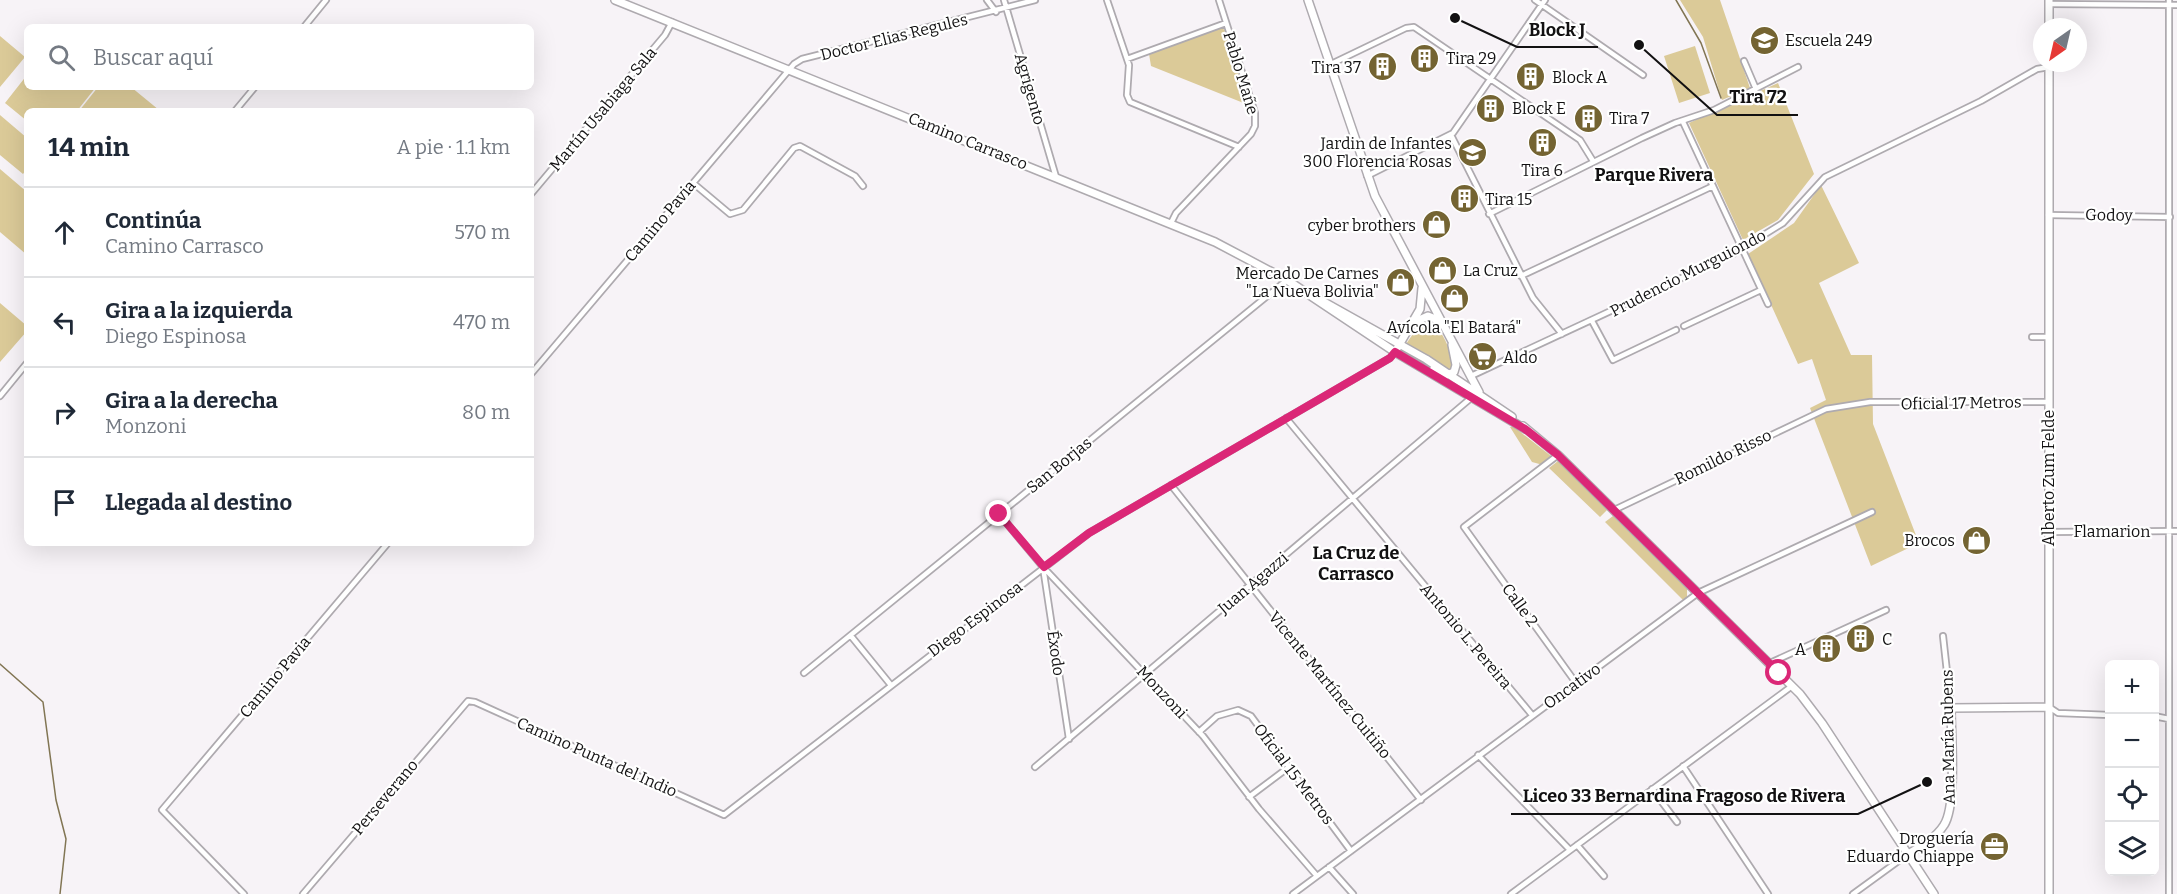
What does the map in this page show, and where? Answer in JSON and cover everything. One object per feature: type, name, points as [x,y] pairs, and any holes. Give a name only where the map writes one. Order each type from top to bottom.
[{"type":"main road","name":"Camino Carrasco","points":[[622,1],[1171,223],[1249,258],[1315,297],[1327,301],[1480,394],[1558,455],[1792,686],[1822,723],[1934,894]]},
{"type":"main road","points":[[1311,1],[1329,65],[1367,176],[1383,213],[1480,394]]},
{"type":"main road","points":[[2049,2],[2049,18]]},
{"type":"main road","name":"Alberto Zum Felde","points":[[2049,72],[2047,402],[2049,894]]},
{"type":"main road","points":[[1395,352],[1422,304],[1422,286]]},
{"type":"main road","name":"Camino Carrasco","points":[[1315,297],[1324,306],[1395,352],[1525,429]]},
{"type":"main road","points":[[1413,323],[1428,316],[1441,321]]},
{"type":"main road","points":[[1451,375],[1456,365],[1452,342]]},
{"type":"main road","name":"Camino Carrasco","points":[[1420,367],[1426,366],[1445,376],[1451,375]]},
{"type":"main road","points":[[1951,708],[2049,707]]},
{"type":"main road","name":"Ana María Rubens","points":[[1908,854],[1940,830],[1949,815],[1951,708]]},
{"type":"street","points":[[306,24],[326,0]]},
{"type":"street","points":[[987,0],[996,12]]},
{"type":"street","name":"Agrigento","points":[[1004,0],[1056,177]]},
{"type":"street","name":"Doctor Elias Regules","points":[[790,68],[802,59],[996,12],[1035,0]]},
{"type":"street","points":[[1107,0],[1129,65],[1127,94],[1130,102],[1239,147]]},
{"type":"street","name":"Pablo Mañe","points":[[1171,223],[1176,213],[1239,147],[1255,126],[1255,112],[1219,0]]},
{"type":"street","points":[[1535,0],[1543,2],[1643,75]]},
{"type":"street","points":[[1367,176],[1451,135],[1543,2]]},
{"type":"street","points":[[2049,2],[2169,3],[2177,5]]},
{"type":"street","points":[[2169,3],[2169,894]]},
{"type":"street","name":"Martín Usabiaga Sala","points":[[534,190],[665,35],[672,22]]},
{"type":"street","points":[[1127,59],[1226,23]]},
{"type":"street","points":[[1329,65],[1410,27],[1418,29],[1582,142],[1593,161]]},
{"type":"street","points":[[1744,61],[1756,89]]},
{"type":"street","points":[[1489,214],[1593,161],[1675,123],[1714,110],[1798,67]]},
{"type":"street","name":"Camino Pavia","points":[[534,370],[790,68]]},
{"type":"street","name":"Prudencio Murguiondo","points":[[1471,376],[1592,321],[1742,248],[1784,223],[1825,177],[1982,101],[2033,71]]},
{"type":"street","points":[[238,108],[252,90]]},
{"type":"street","points":[[1683,122],[1768,304]]},
{"type":"street","points":[[1451,135],[1533,298],[1562,334]]},
{"type":"street","points":[[693,183],[730,214],[735,214],[743,210],[794,148],[800,146],[855,176],[863,186]]},
{"type":"street","points":[[1521,276],[1713,186]]},
{"type":"street","name":"Godoy","points":[[2048,215],[2170,217]]},
{"type":"street","name":"San Borjas","points":[[804,673],[1287,280]]},
{"type":"street","points":[[1684,326],[1761,290]]},
{"type":"street","points":[[1592,321],[1613,360],[1676,330]]},
{"type":"street","points":[[2032,337],[2047,337]]},
{"type":"street","name":"Diego Espinosa","points":[[724,815],[890,684],[1089,533],[1390,358],[1395,352]]},
{"type":"street","points":[[0,396],[24,367]]},
{"type":"street","name":"Juan Agazzi","points":[[1035,767],[1471,398]]},
{"type":"street","name":"Oficial 17 Metros","points":[[1833,408],[1851,404],[2047,402]]},
{"type":"street","name":"Romildo Risso","points":[[1614,510],[1810,416],[1833,408]]},
{"type":"street","name":"Antonio L. Pereira","points":[[1286,418],[1532,715]]},
{"type":"street","name":"Calle 2","points":[[1558,455],[1464,527],[1576,683]]},
{"type":"street","name":"Vicente Martínez Cuitiño","points":[[1171,485],[1421,800]]},
{"type":"street","name":"Oncativo","points":[[1293,894],[1698,593],[1872,512]]},
{"type":"street","name":"Monzoni","points":[[999,514],[1044,567],[1199,732],[1249,797],[1317,876]]},
{"type":"street","name":"Flamarion","points":[[2048,532],[2177,531]]},
{"type":"street","name":"Camino Pavia","points":[[244,894],[162,810],[385,546]]},
{"type":"street","name":"Éxodo","points":[[1044,567],[1069,739]]},
{"type":"street","points":[[1770,663],[1886,610]]},
{"type":"street","points":[[851,636],[890,684]]},
{"type":"street","name":"Ana María Rubens","points":[[1943,636],[1951,708]]},
{"type":"street","points":[[1511,894],[1792,686]]},
{"type":"street","name":"Camino Punta del Indio","points":[[468,701],[486,707],[724,815]]},
{"type":"street","name":"Perseverano","points":[[303,894],[468,701]]},
{"type":"street","points":[[2049,707],[2058,712],[2105,715]]},
{"type":"street","name":"Oficial 15 Metros","points":[[1199,732],[1217,716],[1238,710],[1251,716],[1351,851]]},
{"type":"street","points":[[2159,717],[2169,719]]},
{"type":"street","points":[[1478,755],[1570,850]]},
{"type":"street","points":[[1683,766],[1768,894]]},
{"type":"street","points":[[1249,797],[1289,767]]},
{"type":"street","points":[[1652,789],[1677,822]]},
{"type":"street","points":[[1577,845],[1604,876]]},
{"type":"street","points":[[1853,894],[1908,854]]},
{"type":"street","points":[[1329,867],[1353,894]]},
{"type":"shaded area","points":[[1680,0],[1720,0],[1750,88],[1722,100],[1703,37]]},
{"type":"shaded area","points":[[1222,28],[1227,32],[1251,106],[1151,66],[1149,54]]},
{"type":"shaded area","points":[[0,36],[24,58],[0,87]]},
{"type":"shaded area","points":[[1695,46],[1710,93],[1679,103],[1664,56]]},
{"type":"shaded area","points":[[24,79],[24,90],[94,90],[79,108],[24,108],[24,119],[5,103]]},
{"type":"shaded area","points":[[1778,83],[1814,174],[1778,220],[1743,240],[1689,123]]},
{"type":"shaded area","points":[[96,90],[135,90],[157,108],[81,108]]},
{"type":"shaded area","points":[[0,115],[24,135],[24,173],[0,155]]},
{"type":"shaded area","points":[[0,169],[24,189],[24,252],[0,232]]},
{"type":"shaded area","points":[[1821,185],[1859,263],[1819,283],[1851,355],[1872,355],[1873,424],[1919,543],[1871,566],[1810,408],[1826,400],[1812,359],[1798,364],[1748,254],[1794,223]]},
{"type":"shaded area","points":[[0,303],[24,323],[24,334],[0,362]]},
{"type":"shaded area","points":[[1427,318],[1437,327],[1446,342],[1452,365],[1450,370],[1406,344],[1422,321]]},
{"type":"shaded area","points":[[1510,427],[1514,427],[1551,456],[1543,465],[1532,462]]},
{"type":"shaded area","points":[[1558,461],[1607,510],[1600,517],[1549,468]]},
{"type":"shaded area","points":[[1613,516],[1687,589],[1687,597],[1683,600],[1605,522]]},
{"type":"waterway","points":[[1676,0],[1701,43],[1721,98]]},
{"type":"waterway","points":[[0,664],[43,702],[56,800],[66,839],[60,894]]},
{"type":"place","name":"Block J","points":[[1455,18]]},
{"type":"place","name":"Escuela 249","points":[[1764,40]]},
{"type":"place","name":"Tira 72","points":[[1639,45]]},
{"type":"place","name":"Tira 29","points":[[1425,58]]},
{"type":"place","name":"Tira 37","points":[[1382,67]]},
{"type":"place","name":"Block A","points":[[1531,77]]},
{"type":"place","name":"Block E","points":[[1491,108]]},
{"type":"place","name":"Tira 7","points":[[1588,118]]},
{"type":"place","name":"Tira 6","points":[[1542,142]]},
{"type":"place","name":"Jardin de Infantes 300 Florencia Rosas","points":[[1473,152]]},
{"type":"place","name":"Tira 15","points":[[1464,199]]},
{"type":"place","name":"cyber brothers","points":[[1437,225]]},
{"type":"place","name":"La Cruz","points":[[1442,270]]},
{"type":"place","name":"Mercado De Carnes \"La Nueva Bolivia\"","points":[[1400,282]]},
{"type":"place","name":"Avícola \"El Batará\"","points":[[1454,299]]},
{"type":"place","name":"Aldo","points":[[1482,357]]},
{"type":"place","name":"Brocos","points":[[1976,540]]},
{"type":"place","name":"C","points":[[1861,639]]},
{"type":"place","name":"A","points":[[1827,649]]},
{"type":"place","name":"Liceo 33 Bernardina Fragoso de Rivera","points":[[1927,782]]},
{"type":"place","name":"Droguería Eduardo Chiappe","points":[[1995,847]]},
{"type":"district","name":"Parque Rivera","points":[[1654,175]]},
{"type":"district","name":"La Cruz de Carrasco","points":[[1356,563]]},
{"type":"route","points":[[999,514],[1044,567],[1089,533],[1390,358],[1395,352],[1525,429],[1558,455],[1779,673]]}]
